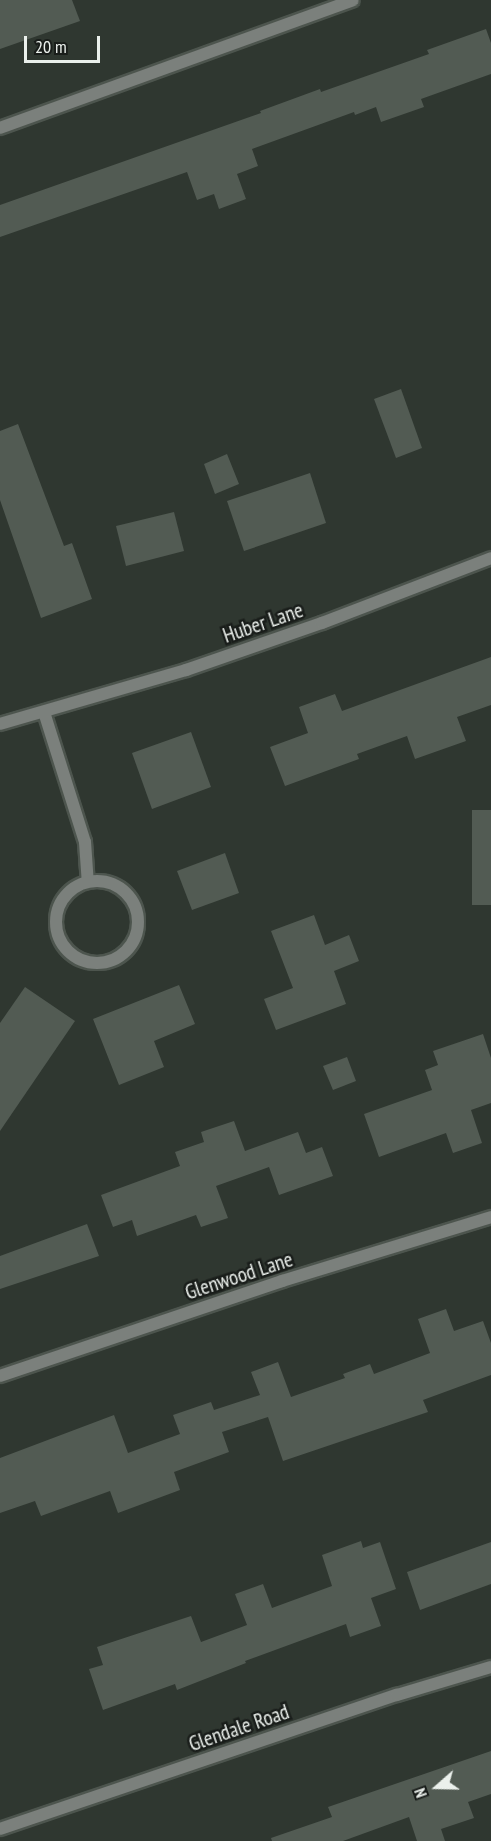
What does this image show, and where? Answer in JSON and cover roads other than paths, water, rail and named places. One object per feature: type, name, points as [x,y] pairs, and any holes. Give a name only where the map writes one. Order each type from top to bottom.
[{"type":"street","points":[[0,128],[353,0]]},
{"type":"street","name":"Huber Lane","points":[[0,722],[44,712],[186,670],[322,623],[491,558]]},
{"type":"street","points":[[44,712],[85,842],[88,881]]},
{"type":"street","points":[[88,881],[103,881],[116,886],[127,894],[135,907],[138,920],[136,934],[129,947],[108,962],[82,961],[71,954],[57,933],[58,907],[64,896],[75,886],[88,881]]},
{"type":"street","name":"Glenwood Lane","points":[[0,1376],[282,1281],[491,1217]]},
{"type":"street","name":"Glendale Road","points":[[0,1829],[397,1695],[491,1667]]}]
